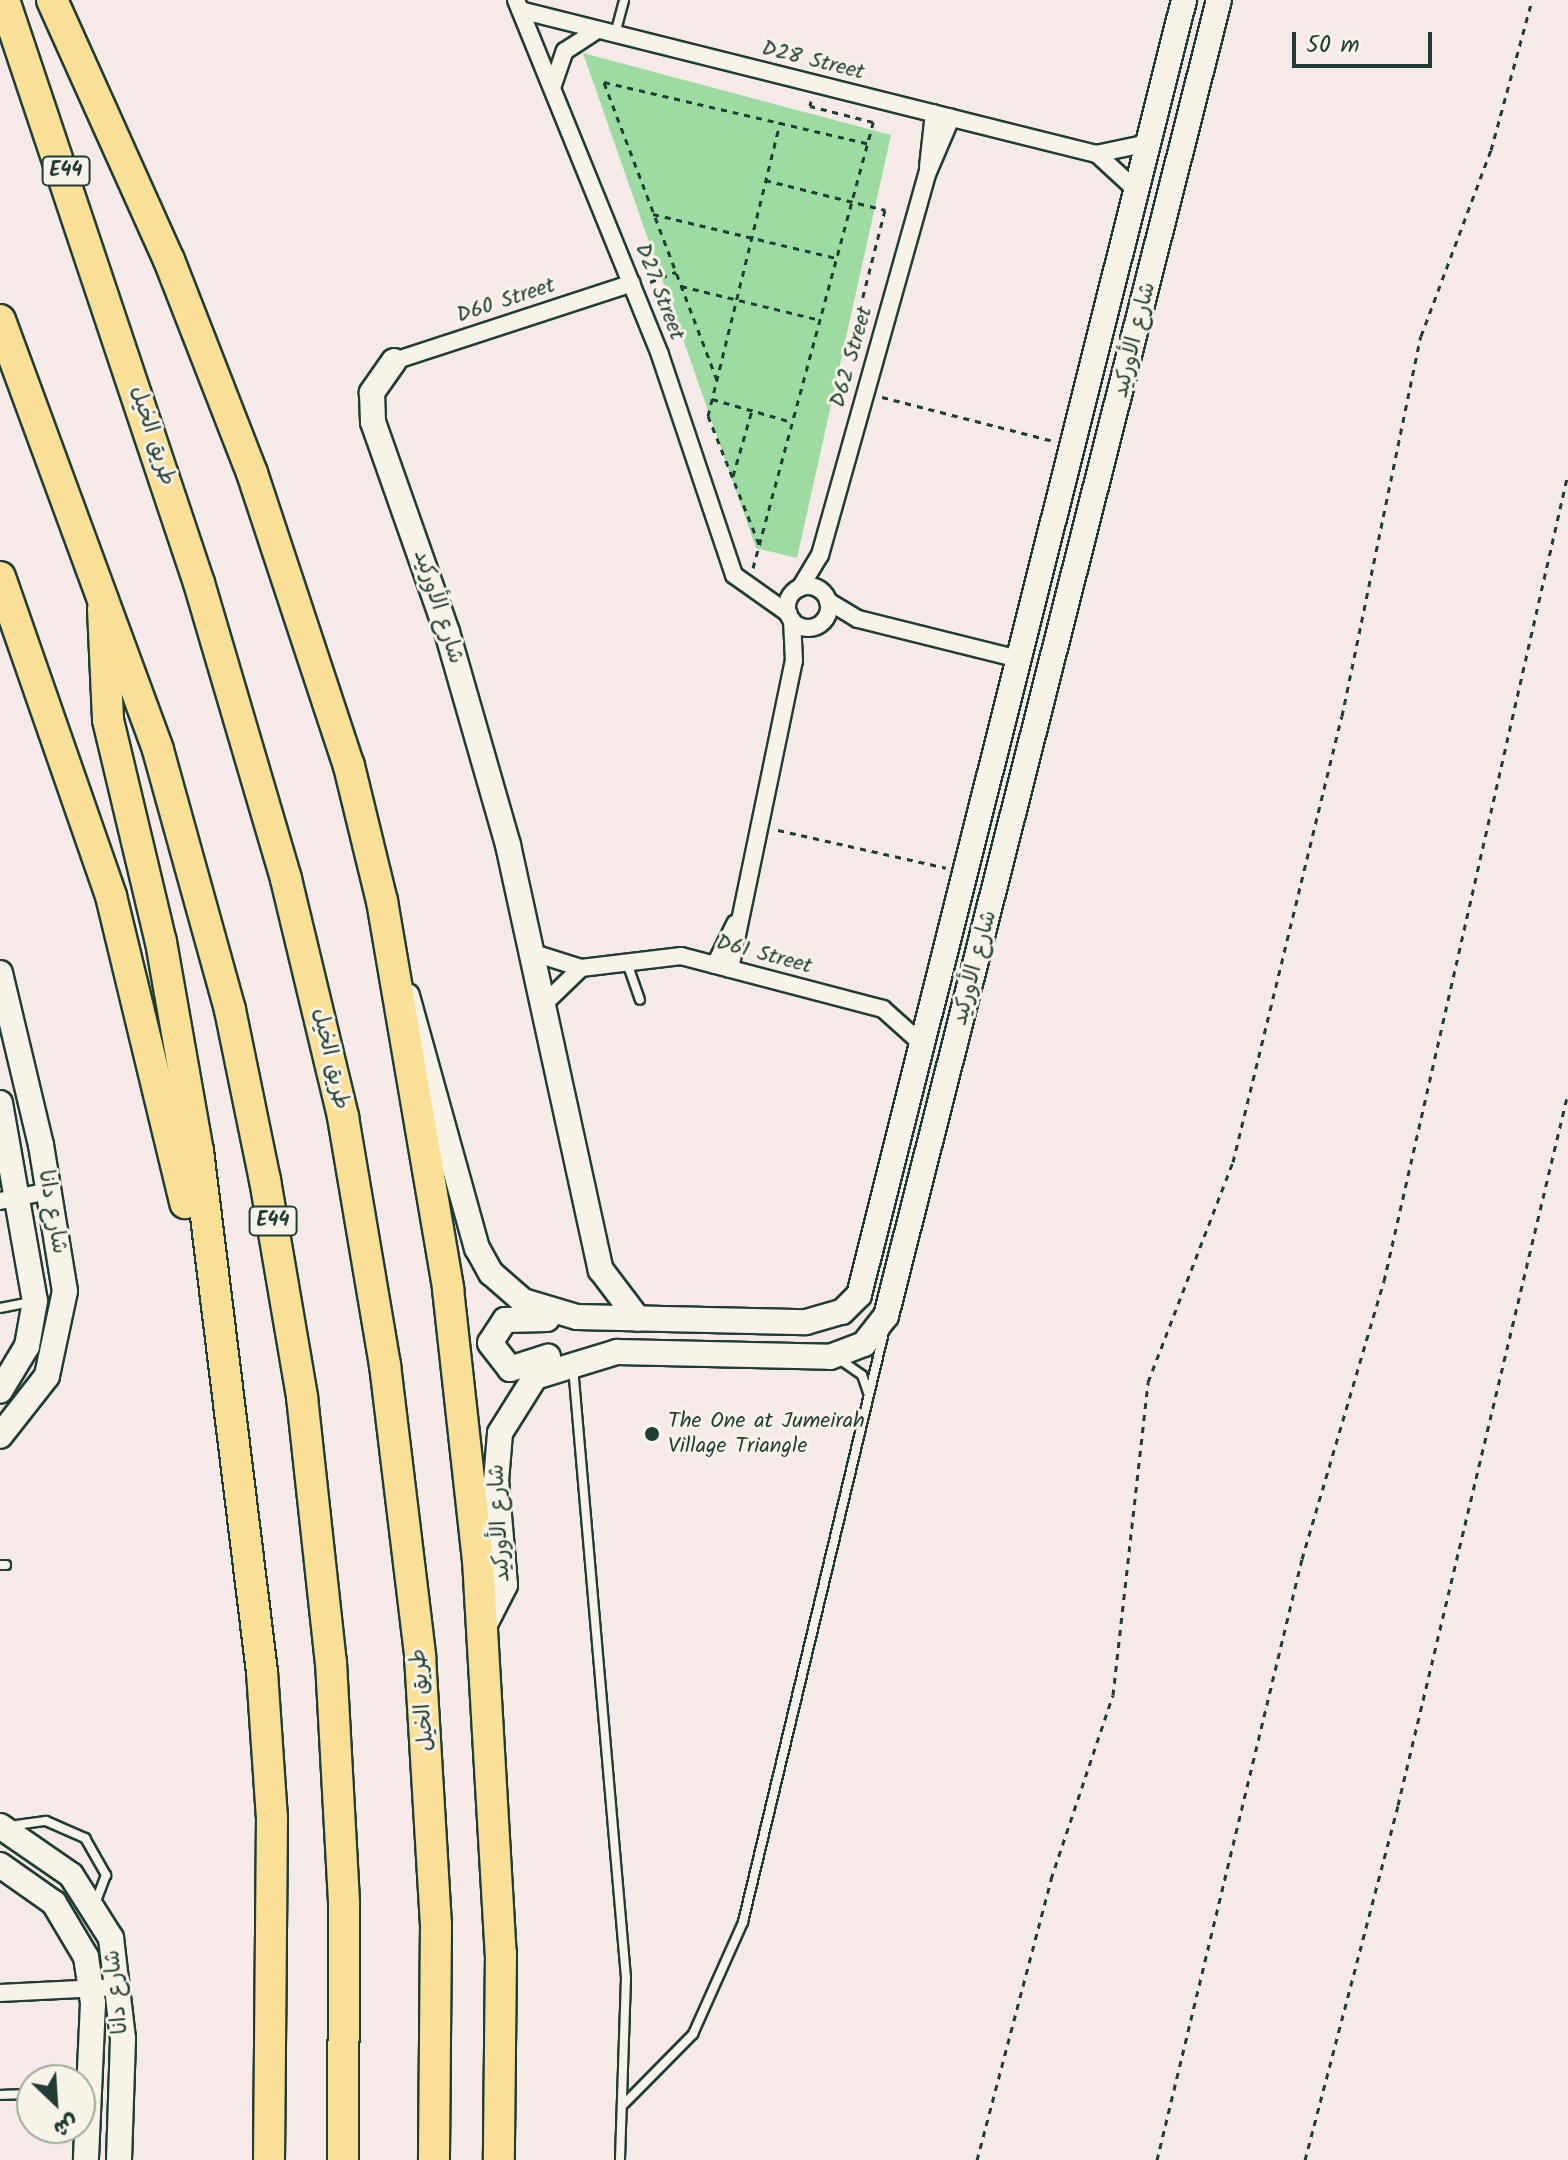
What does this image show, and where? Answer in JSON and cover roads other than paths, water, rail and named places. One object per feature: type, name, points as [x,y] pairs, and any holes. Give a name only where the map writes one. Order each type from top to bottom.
[{"type":"highway","name":"طريق الخيل","points":[[4,0],[213,628],[290,892],[343,1117],[385,1365],[422,1686],[436,1925],[434,2160]]},
{"type":"highway","points":[[52,0],[169,260],[252,473],[349,766],[394,966],[450,1303],[484,1626],[501,1953],[499,2160]]},
{"type":"highway","name":"E44","points":[[0,320],[105,591],[230,1010],[302,1397],[338,1756],[343,2160]]},
{"type":"highway","points":[[0,577],[111,896],[213,1305]]},
{"type":"highway","points":[[105,591],[108,720],[177,1020],[266,1729],[273,2026],[269,2160]]},
{"type":"highway","points":[[273,2026],[285,2093],[286,2160]]},
{"type":"street","name":"شارع الأوركيد","points":[[394,966],[424,1042],[483,1261],[523,1301],[577,1317],[818,1322],[851,1304],[865,1284],[922,1044],[1184,0]]},
{"type":"street","name":"شارع الأوركيد","points":[[484,1626],[505,1585],[496,1481],[500,1433],[535,1377],[573,1360],[617,1352],[830,1357],[864,1344],[886,1316],[1219,0]]},
{"type":"street","name":"D28 Street","points":[[518,5],[615,36],[1096,154],[1148,143]]},
{"type":"street","name":"D27 Street","points":[[518,5],[633,285],[734,575],[752,593],[790,617],[819,624]]},
{"type":"street","points":[[553,85],[565,51],[596,31]]},
{"type":"street","name":"D62 Street","points":[[928,172],[934,113]]},
{"type":"street","name":"D62 Street","points":[[790,617],[797,589],[820,555],[928,172],[951,118]]},
{"type":"street","name":"D28 Street","points":[[1096,154],[1136,190]]},
{"type":"street","name":"D60 Street","points":[[394,361],[633,285]]},
{"type":"street","name":"شارع الأوركيد","points":[[394,361],[372,393],[373,422],[452,647],[534,953],[601,1270],[638,1319]]},
{"type":"street","name":"D62 Street","points":[[820,555],[826,597]]},
{"type":"street","points":[[752,593],[797,589],[826,597],[858,619],[1018,659],[1028,680],[1017,732],[1026,760]]},
{"type":"street","points":[[794,661],[819,624],[826,597]]},
{"type":"street","points":[[722,967],[736,922],[794,661],[790,617]]},
{"type":"street","points":[[819,624],[858,619]]},
{"type":"street","name":"D61 Street","points":[[534,953],[581,968],[663,955],[722,967],[883,1009],[922,1044]]},
{"type":"street","points":[[545,1003],[581,968]]},
{"type":"street","name":"شارع دانا","points":[[0,973],[49,1191],[65,1291],[61,1335],[37,1395],[0,1436]]},
{"type":"street","name":"شارع دانا","points":[[0,1103],[9,1199],[35,1301],[27,1346],[0,1391]]},
{"type":"street","points":[[9,1199],[49,1191]]},
{"type":"street","points":[[577,1317],[505,1320],[491,1336],[494,1356],[517,1370],[568,1349],[617,1352]]},
{"type":"street","name":"شارع دانا","points":[[1,1828],[57,1862],[95,1904],[120,1987],[119,2160]]},
{"type":"street","name":"شارع دانا","points":[[1,1868],[64,1915],[93,1988],[86,2064]]},
{"type":"street","points":[[0,1993],[120,1987]]},
{"type":"lane","points":[[615,36],[624,0]]},
{"type":"lane","points":[[626,959],[640,1000]]},
{"type":"lane","points":[[0,1308],[35,1301]]},
{"type":"lane","points":[[625,2103],[693,2034],[734,1948],[870,1398],[886,1316]]},
{"type":"lane","points":[[830,1357],[853,1366],[870,1398]]},
{"type":"lane","points":[[573,1360],[626,1978],[625,2103],[620,2160]]},
{"type":"lane","points":[[1,1828],[46,1821],[85,1838],[106,1875],[95,1904]]},
{"type":"place","name":"The One at Jumeirah Village Triangle","points":[[652,1434]]}]
